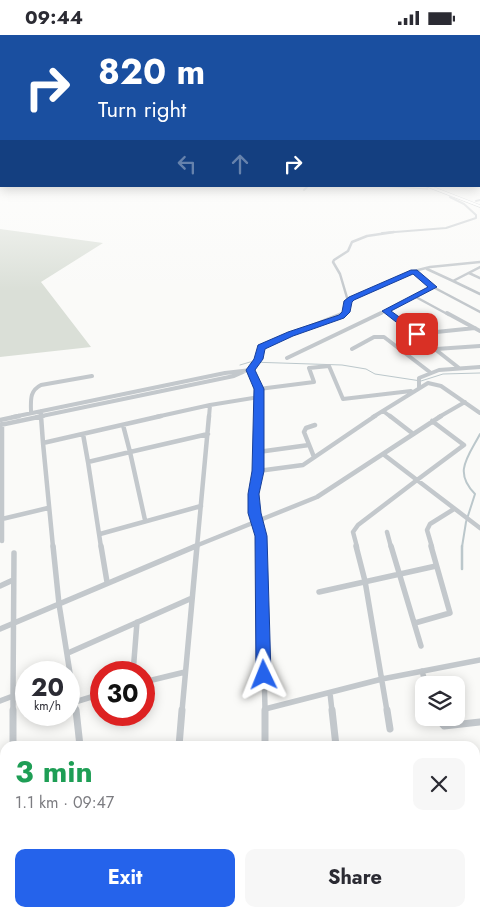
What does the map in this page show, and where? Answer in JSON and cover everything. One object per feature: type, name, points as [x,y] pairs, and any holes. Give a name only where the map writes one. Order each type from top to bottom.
[{"type":"street","points":[[1,423],[237,375],[251,370],[264,345],[342,316],[346,312],[348,301],[340,273],[333,262],[348,251],[352,242],[391,232],[447,228],[464,224],[476,218],[476,215],[470,209]]},
{"type":"street","points":[[348,301],[414,271],[480,262]]},
{"type":"street","points":[[453,281],[480,267]]},
{"type":"street","points":[[426,268],[480,294]]},
{"type":"street","points":[[414,271],[433,287],[480,312]]},
{"type":"street","points":[[470,273],[480,277]]},
{"type":"street","points":[[287,359],[433,287]]},
{"type":"street","points":[[414,296],[480,331]]},
{"type":"street","points":[[386,311],[459,368]]},
{"type":"street","points":[[417,334],[475,328]]},
{"type":"street","points":[[352,349],[374,337],[384,337],[431,373]]},
{"type":"street","points":[[436,349],[480,346]]},
{"type":"street","points":[[259,389],[314,382],[309,368],[329,366],[344,399],[414,391]]},
{"type":"street","points":[[258,471],[298,467],[414,391],[418,383],[431,373],[459,368],[480,367]]},
{"type":"street","points":[[251,370],[259,389],[258,471],[254,494],[261,536],[265,741]]},
{"type":"street","points":[[31,413],[31,394],[35,388],[41,385],[92,376]]},
{"type":"street","points":[[418,383],[438,384],[480,413]]},
{"type":"street","points":[[43,443],[210,405],[259,397]]},
{"type":"street","points":[[0,629],[197,544],[327,492],[412,433],[464,402]]},
{"type":"street","points":[[179,741],[210,405]]},
{"type":"street","points":[[383,411],[412,433]]},
{"type":"street","points":[[1,423],[31,413],[41,414]]},
{"type":"street","points":[[41,414],[48,508],[59,603],[69,661]]},
{"type":"street","points":[[390,729],[365,581],[353,535],[354,528],[464,445],[432,421]]},
{"type":"street","points":[[1,423],[2,541]]},
{"type":"street","points":[[123,425],[145,520]]},
{"type":"street","points":[[314,457],[304,432],[306,428],[315,425]]},
{"type":"street","points":[[83,434],[107,582]]},
{"type":"street","points":[[88,462],[208,434]]},
{"type":"street","points":[[258,452],[309,445]]},
{"type":"street","points":[[383,454],[480,528]]},
{"type":"street","points":[[100,534],[201,506]]},
{"type":"street","points":[[2,519],[48,508]]},
{"type":"street","points":[[415,623],[446,615],[450,611],[427,528],[454,509]]},
{"type":"street","points":[[387,532],[421,646]]},
{"type":"street","points":[[13,741],[14,553]]},
{"type":"street","points":[[319,593],[436,566]]},
{"type":"street","points":[[0,586],[13,581]]},
{"type":"street","points":[[68,653],[192,598]]},
{"type":"street","points":[[134,661],[137,622]]},
{"type":"street","points":[[265,709],[382,679],[480,660]]},
{"type":"street","points":[[422,671],[423,676]]},
{"type":"street","points":[[155,679],[186,672]]},
{"type":"street","points":[[330,693],[335,741]]},
{"type":"street","points":[[0,701],[13,696]]},
{"type":"street","points":[[465,724],[480,722]]},
{"type":"street","points":[[78,726],[79,741]]},
{"type":"shaded area","points":[[0,229],[103,243],[41,282],[91,347],[0,357]]},
{"type":"waterway","points":[[240,365],[250,362],[342,365],[366,369],[375,374],[421,381],[443,374],[480,373]]},
{"type":"waterway","points":[[462,547],[466,522],[475,494],[465,479],[465,464],[480,434]]},
{"type":"waterway","points":[[462,547],[462,569]]},
{"type":"route","points":[[264,675],[260,564],[261,536],[254,513],[254,494],[258,471],[259,389],[256,379],[251,374],[261,347],[290,334],[312,328],[342,316],[347,310],[348,301],[414,271],[433,287],[386,311],[417,334]]}]
